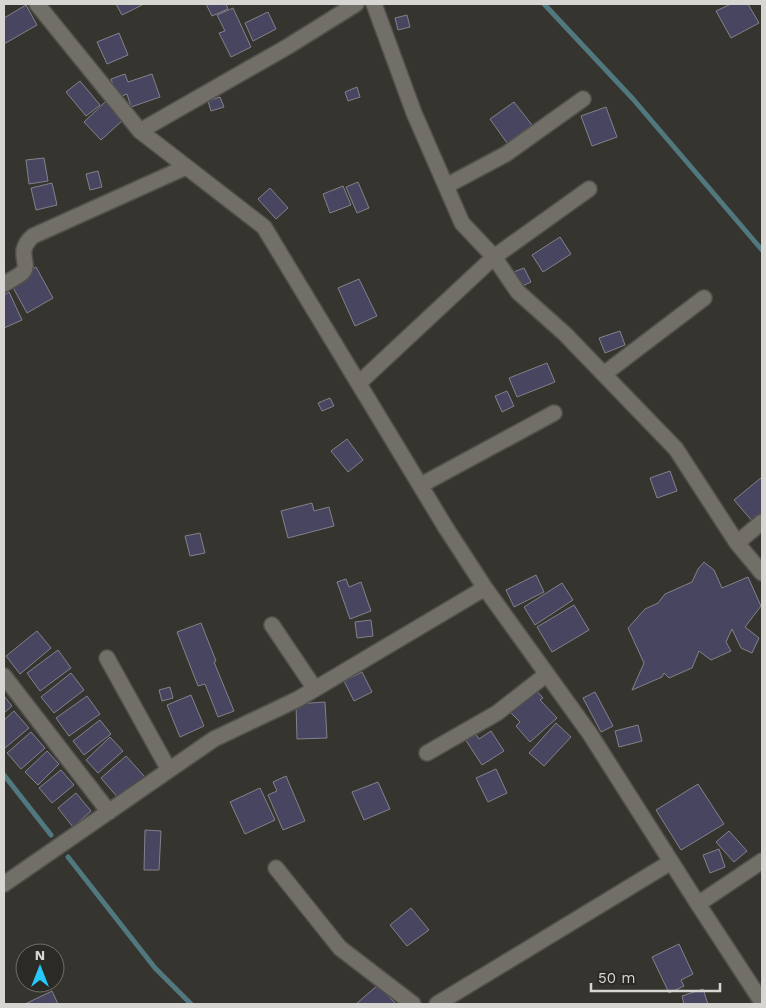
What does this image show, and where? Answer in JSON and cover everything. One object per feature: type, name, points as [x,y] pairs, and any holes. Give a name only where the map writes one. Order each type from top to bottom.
[{"type":"street","points":[[37,4],[140,132],[264,227],[485,588],[590,734],[762,1002]]},
{"type":"street","points":[[140,132],[288,47],[356,4]]},
{"type":"street","points":[[374,4],[414,113],[462,223],[494,257],[518,292],[565,334],[676,449],[737,543],[762,573]]},
{"type":"street","points":[[446,186],[506,154],[583,99]]},
{"type":"street","points":[[4,284],[22,273],[25,268],[23,250],[26,243],[33,236],[186,167]]},
{"type":"street","points":[[359,383],[494,257],[589,189]]},
{"type":"street","points":[[604,374],[704,298]]},
{"type":"street","points":[[421,485],[554,413]]},
{"type":"street","points":[[737,543],[762,522]]},
{"type":"street","points":[[4,884],[214,739],[298,699],[485,588]]},
{"type":"street","points":[[272,625],[315,689]]},
{"type":"street","points":[[107,658],[169,770]]},
{"type":"street","points":[[427,753],[497,713],[547,674]]},
{"type":"street","points":[[4,676],[109,812]]},
{"type":"street","points":[[437,1004],[671,862]]},
{"type":"street","points":[[698,904],[762,862]]},
{"type":"street","points":[[276,868],[340,948],[413,1004]]},
{"type":"building","points":[[116,4],[142,4],[142,5],[122,15]]},
{"type":"building","points":[[206,4],[226,4],[228,9],[212,16]]},
{"type":"building","points":[[731,4],[748,4],[759,23],[731,38],[716,11]]},
{"type":"building","points":[[26,5],[37,25],[4,44],[4,18]]},
{"type":"building","points":[[233,8],[251,47],[231,57],[219,33],[225,31],[217,15]]},
{"type":"building","points":[[268,12],[276,29],[253,41],[245,23]]},
{"type":"building","points":[[407,15],[410,27],[398,30],[395,18]]},
{"type":"building","points":[[119,33],[128,55],[107,64],[97,42]]},
{"type":"building","points":[[125,74],[128,82],[152,74],[160,97],[131,107],[127,94],[117,98],[111,79]]},
{"type":"building","points":[[80,81],[100,105],[86,116],[66,92]]},
{"type":"building","points":[[357,87],[360,97],[348,101],[345,92]]},
{"type":"building","points":[[220,97],[224,107],[211,111],[208,101]]},
{"type":"building","points":[[106,101],[123,120],[101,140],[84,122]]},
{"type":"building","points":[[514,102],[532,125],[507,143],[490,119]]},
{"type":"building","points":[[606,107],[617,137],[592,146],[581,116]]},
{"type":"building","points":[[44,158],[48,181],[29,184],[26,160]]},
{"type":"building","points":[[98,171],[102,187],[90,190],[86,174]]},
{"type":"building","points":[[358,182],[369,208],[357,213],[346,187]]},
{"type":"building","points":[[52,183],[57,205],[36,210],[31,188]]},
{"type":"building","points":[[343,186],[351,205],[330,213],[323,194]]},
{"type":"building","points":[[270,188],[288,208],[276,219],[258,199]]},
{"type":"building","points":[[560,237],[571,254],[543,272],[532,255]]},
{"type":"building","points":[[36,267],[53,298],[27,313],[10,282]]},
{"type":"building","points":[[524,268],[531,282],[518,288],[511,273]]},
{"type":"building","points":[[359,279],[377,316],[355,326],[338,288]]},
{"type":"building","points":[[9,292],[22,320],[4,328],[4,295]]},
{"type":"building","points":[[620,331],[625,345],[605,353],[599,338]]},
{"type":"building","points":[[547,363],[555,382],[517,397],[509,378]]},
{"type":"building","points":[[507,391],[514,406],[502,412],[495,396]]},
{"type":"building","points":[[330,398],[334,406],[322,411],[318,403]]},
{"type":"building","points":[[347,439],[363,460],[348,472],[331,451]]},
{"type":"building","points":[[670,471],[677,491],[657,498],[650,478]]},
{"type":"building","points":[[762,477],[762,514],[753,522],[734,500]]},
{"type":"building","points":[[312,503],[314,511],[329,507],[334,526],[288,538],[281,511]]},
{"type":"building","points":[[200,533],[205,553],[190,556],[185,536]]},
{"type":"building","points":[[704,562],[714,570],[722,588],[748,577],[761,606],[745,627],[759,638],[752,653],[741,648],[732,629],[726,642],[731,651],[711,660],[699,651],[692,668],[669,678],[664,673],[662,677],[632,690],[644,663],[628,628],[645,609],[658,603],[665,594],[692,582],[698,569]]},
{"type":"building","points":[[536,575],[544,592],[514,607],[506,590]]},
{"type":"building","points":[[346,579],[349,587],[361,582],[371,611],[350,619],[337,582]]},
{"type":"building","points":[[562,583],[573,600],[535,625],[524,607]]},
{"type":"building","points":[[574,605],[589,630],[552,652],[537,627]]},
{"type":"building","points":[[371,620],[373,636],[357,638],[355,622]]},
{"type":"building","points":[[201,623],[216,661],[214,662],[234,711],[218,717],[205,684],[198,686],[177,632]]},
{"type":"building","points":[[37,631],[51,648],[20,674],[6,656]]},
{"type":"building","points":[[58,650],[71,668],[40,691],[27,673]]},
{"type":"building","points":[[362,672],[372,692],[354,701],[344,681]]},
{"type":"building","points":[[71,673],[84,690],[54,713],[41,697]]},
{"type":"building","points":[[170,687],[173,698],[162,701],[159,690]]},
{"type":"building","points":[[534,688],[543,698],[540,700],[557,718],[530,742],[516,726],[520,722],[509,711]]},
{"type":"building","points":[[595,692],[613,726],[601,732],[583,698]]},
{"type":"building","points":[[191,695],[204,726],[180,737],[167,705]]},
{"type":"building","points":[[4,696],[12,706],[4,713]]},
{"type":"building","points":[[87,696],[100,714],[69,736],[56,718]]},
{"type":"building","points":[[325,702],[327,738],[297,739],[296,704]]},
{"type":"building","points":[[14,711],[29,728],[5,748],[4,720]]},
{"type":"building","points":[[100,720],[111,734],[84,755],[73,741]]},
{"type":"building","points":[[556,723],[571,737],[544,766],[529,753]]},
{"type":"building","points":[[638,725],[642,741],[619,747],[615,731]]},
{"type":"building","points":[[473,730],[479,739],[491,731],[504,751],[482,765],[463,736]]},
{"type":"building","points":[[31,732],[45,748],[21,769],[7,753]]},
{"type":"building","points":[[110,737],[123,751],[98,773],[86,760]]},
{"type":"building","points":[[47,751],[59,764],[38,785],[25,772]]},
{"type":"building","points":[[126,756],[145,777],[119,799],[101,778]]},
{"type":"building","points":[[496,769],[507,793],[488,802],[476,778]]},
{"type":"building","points":[[61,770],[74,785],[52,803],[39,788]]},
{"type":"building","points":[[286,776],[305,821],[283,830],[268,795],[277,791],[273,782]]},
{"type":"building","points":[[378,782],[390,809],[364,820],[352,792]]},
{"type":"building","points":[[698,784],[724,824],[681,850],[656,810]]},
{"type":"building","points":[[260,788],[275,820],[245,834],[230,802]]},
{"type":"building","points":[[76,793],[91,811],[73,827],[58,808]]},
{"type":"building","points":[[145,830],[161,831],[159,870],[144,870]]},
{"type":"building","points":[[729,831],[747,851],[734,862],[716,842]]},
{"type":"building","points":[[719,849],[725,867],[710,873],[703,855]]},
{"type":"building","points":[[411,908],[429,930],[407,946],[390,925]]},
{"type":"building","points":[[679,944],[693,974],[681,980],[684,986],[669,993],[652,957]]},
{"type":"building","points":[[378,985],[396,1004],[356,1004]]},
{"type":"building","points":[[703,989],[708,1004],[684,1004],[682,996]]},
{"type":"building","points":[[48,993],[53,993],[58,1004],[25,1004]]},
{"type":"waterway","points":[[544,4],[633,99],[762,250]]},
{"type":"waterway","points":[[4,775],[51,835]]},
{"type":"waterway","points":[[68,857],[155,968],[191,1004]]}]
